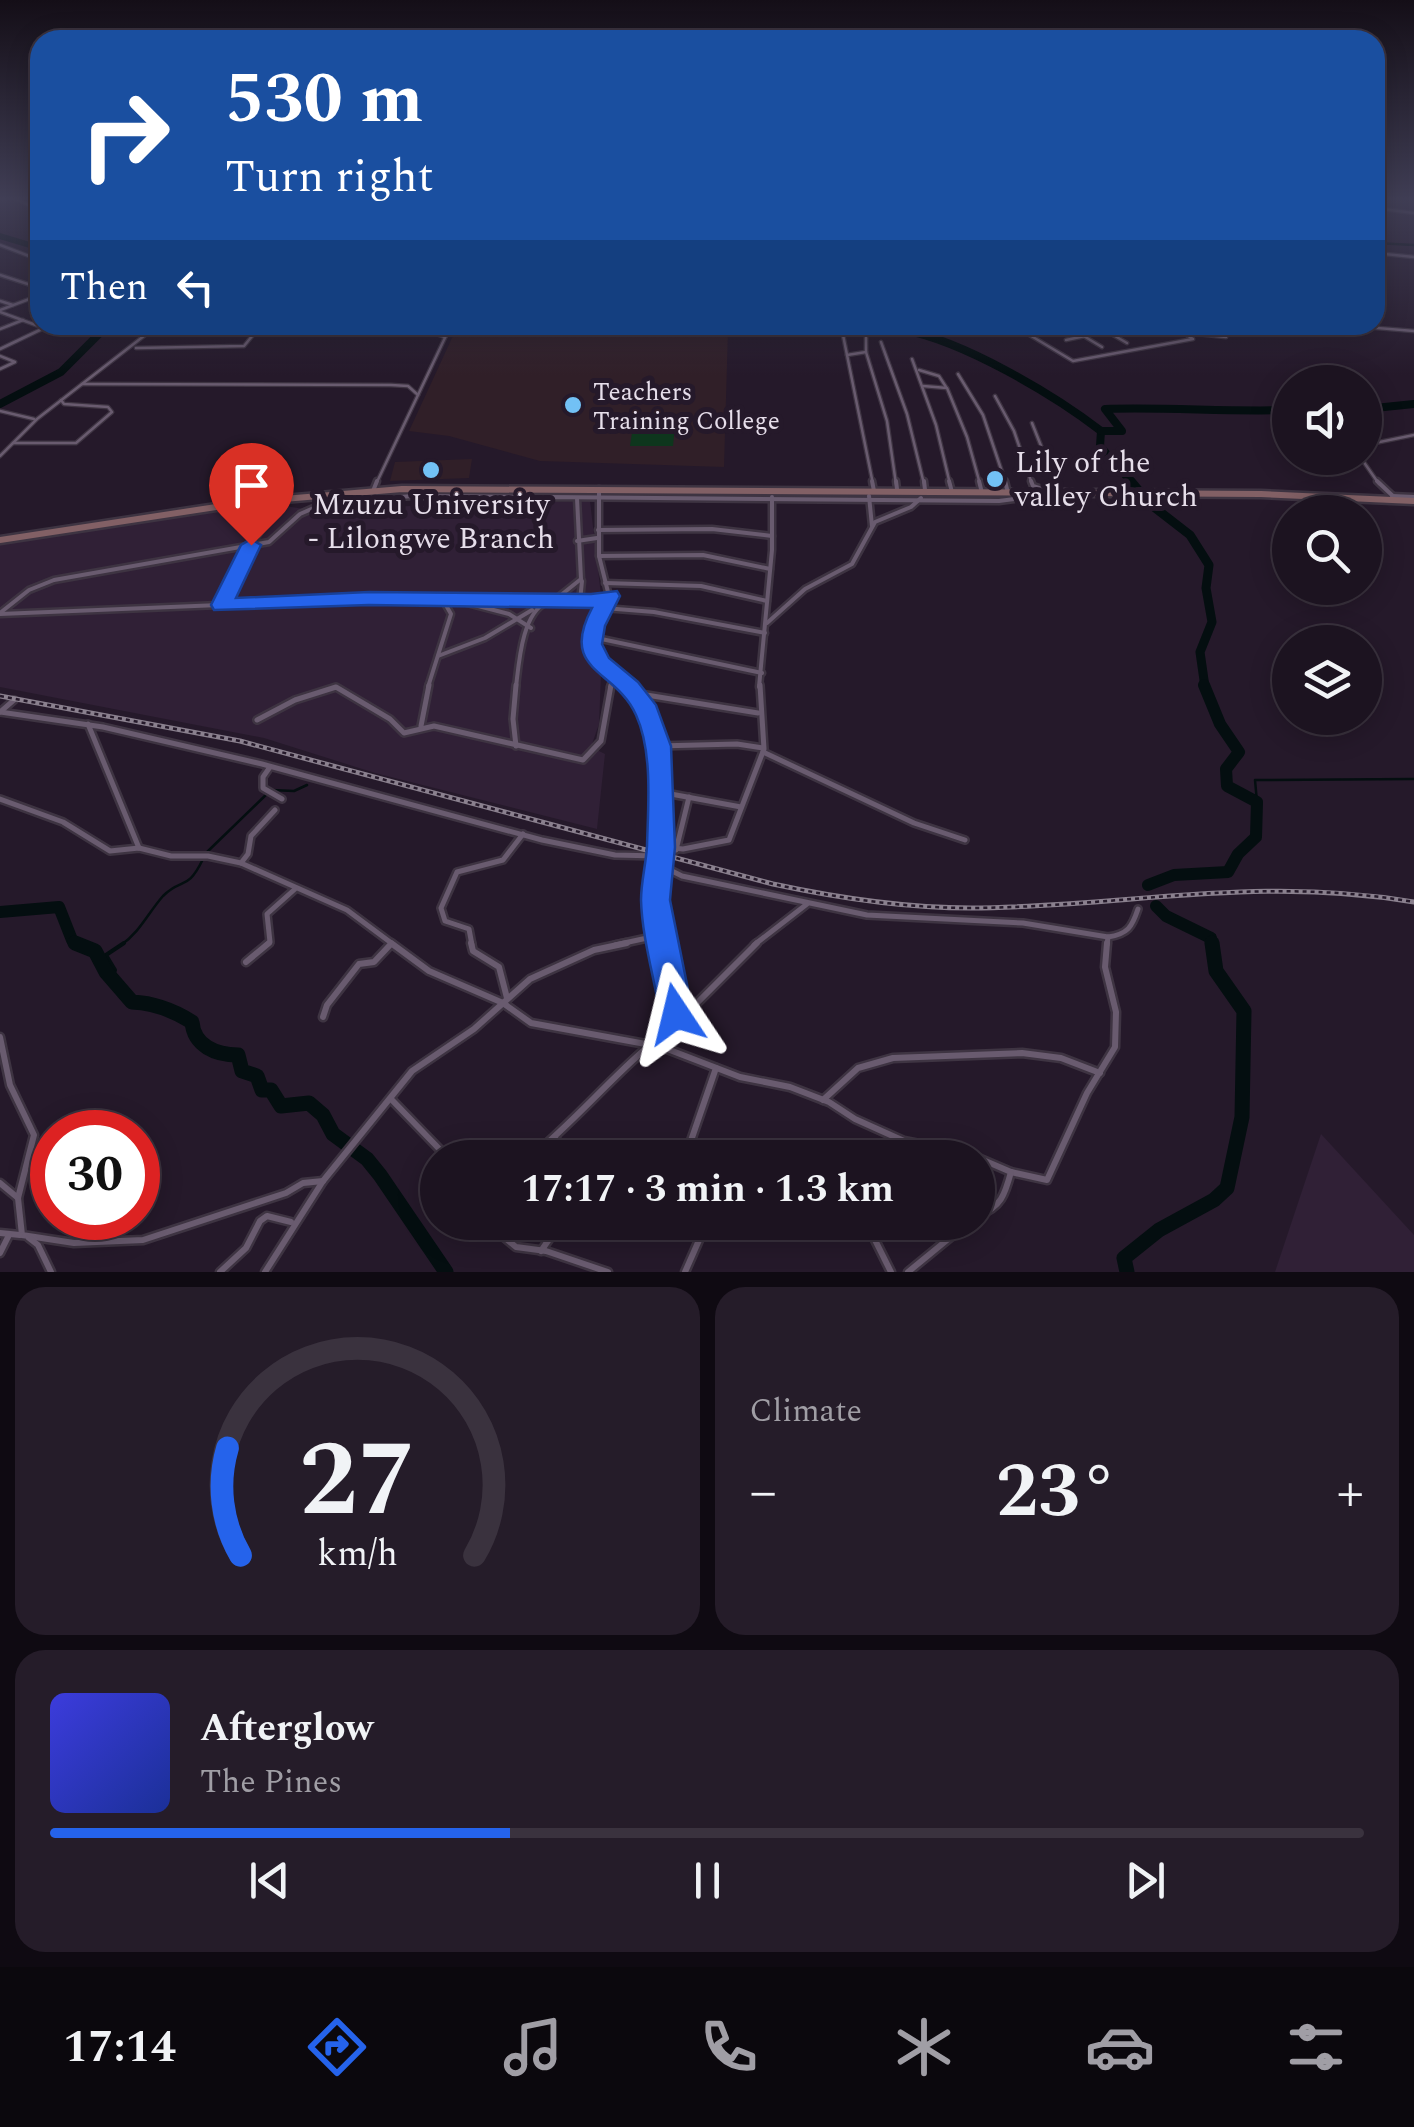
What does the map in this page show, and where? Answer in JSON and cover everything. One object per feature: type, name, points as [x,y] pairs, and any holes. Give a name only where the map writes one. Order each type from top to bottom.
[{"type":"main road","points":[[0,540],[282,498],[373,491],[599,488],[1414,499]]},
{"type":"street","points":[[0,275],[30,285]]},
{"type":"street","points":[[0,311],[30,299]]},
{"type":"street","points":[[0,301],[13,306]]},
{"type":"street","points":[[0,311],[30,322]]},
{"type":"street","points":[[0,329],[24,320]]},
{"type":"street","points":[[1385,329],[1414,331]]},
{"type":"street","points":[[0,349],[30,335]]},
{"type":"street","points":[[0,456],[37,419],[146,335]]},
{"type":"street","points":[[130,348],[244,346],[253,335]]},
{"type":"street","points":[[373,491],[445,337],[439,335]]},
{"type":"street","points":[[766,623],[806,588],[852,564],[872,526],[871,494],[843,335]]},
{"type":"street","points":[[1030,335],[1073,361],[1192,340],[1186,335]]},
{"type":"street","points":[[1113,335],[1126,343]]},
{"type":"street","points":[[1209,335],[1226,337]]},
{"type":"street","points":[[1066,340],[1085,336],[1102,347]]},
{"type":"street","points":[[866,338],[866,352],[887,421],[897,492]]},
{"type":"street","points":[[881,342],[894,366],[908,412],[922,495]]},
{"type":"street","points":[[847,356],[866,352]]},
{"type":"street","points":[[0,356],[15,362],[0,370]]},
{"type":"street","points":[[912,359],[919,370],[952,492]]},
{"type":"street","points":[[919,370],[939,376],[946,387],[967,437],[982,493]]},
{"type":"street","points":[[958,374],[988,428],[1008,493]]},
{"type":"street","points":[[82,384],[391,384],[408,386],[418,394]]},
{"type":"street","points":[[923,386],[946,387]]},
{"type":"street","points":[[995,396],[1014,431],[1034,486],[1058,493]]},
{"type":"street","points":[[13,443],[76,443],[112,412],[108,407],[64,404],[61,400]]},
{"type":"street","points":[[0,411],[37,419]]},
{"type":"street","points":[[1032,423],[1058,493]]},
{"type":"street","points":[[1382,442],[1414,434]]},
{"type":"street","points":[[1373,475],[1395,498]]},
{"type":"street","points":[[599,488],[599,556],[609,596],[592,637],[592,652],[648,712],[658,746],[661,847],[656,900],[675,998],[676,1025]]},
{"type":"street","points":[[661,847],[676,850],[728,840],[764,750],[759,713],[772,498],[778,490]]},
{"type":"street","points":[[0,614],[29,590],[54,580],[272,541],[300,514],[336,496],[353,501],[412,496],[772,498],[871,494],[999,501],[1058,493]]},
{"type":"street","points":[[872,526],[911,507],[922,495]]},
{"type":"street","points":[[522,502],[549,497]]},
{"type":"street","points":[[577,497],[572,530],[582,578],[580,601]]},
{"type":"street","points":[[222,605],[251,545],[282,498]]},
{"type":"street","points":[[577,541],[598,534],[675,528],[772,536]]},
{"type":"street","points":[[599,556],[703,555],[770,569]]},
{"type":"street","points":[[437,656],[484,638],[554,600],[582,578]]},
{"type":"street","points":[[605,583],[701,586],[767,601]]},
{"type":"street","points":[[0,614],[347,599],[580,601],[609,596]]},
{"type":"street","points":[[443,600],[482,605],[518,618],[531,628]]},
{"type":"street","points":[[417,729],[425,719],[426,695],[450,614],[443,600]]},
{"type":"street","points":[[516,746],[510,727],[512,703],[536,607]]},
{"type":"street","points":[[604,608],[654,612],[765,633]]},
{"type":"street","points":[[592,637],[762,673]]},
{"type":"street","points":[[257,720],[330,686],[340,688],[390,719],[404,733],[434,726],[583,760],[601,742],[607,692],[610,683],[619,678]]},
{"type":"street","points":[[634,693],[759,713]]},
{"type":"street","points":[[14,700],[0,712],[88,724],[270,766],[380,799],[615,855],[658,856]]},
{"type":"street","points":[[88,724],[140,848]]},
{"type":"street","points":[[658,746],[736,744],[764,750],[940,834],[965,840]]},
{"type":"street","points":[[270,766],[263,777],[263,788],[282,799]]},
{"type":"street","points":[[660,792],[741,807]]},
{"type":"street","points":[[676,850],[688,797]]},
{"type":"street","points":[[0,799],[63,822],[104,849],[120,852],[140,848],[171,856],[208,856],[240,863],[346,910],[441,978],[505,1001],[521,1018],[551,1029],[650,1045],[824,1100],[892,1137],[969,1154],[1011,1172],[1047,1180],[1086,1093],[1113,1052],[1117,1035],[1115,1002],[1105,967],[1108,937]]},
{"type":"street","points":[[240,863],[248,854],[251,836],[275,810]]},
{"type":"street","points":[[505,1001],[499,967],[473,952],[468,929],[445,921],[442,908],[457,872],[503,860],[523,834]]},
{"type":"street","points":[[660,865],[682,876],[867,915],[1022,923],[1108,937],[1130,930],[1138,909]]},
{"type":"street","points":[[246,962],[270,942],[267,914],[295,889]]},
{"type":"street","points":[[552,1140],[676,1025],[750,948],[808,902]]},
{"type":"street","points":[[264,1272],[323,1181],[412,1071],[474,1029],[530,979],[585,953],[661,934]]},
{"type":"street","points":[[323,1017],[327,1005],[359,964],[374,962],[390,945]]},
{"type":"street","points":[[0,1037],[10,1085],[34,1135],[18,1198],[22,1235],[38,1246],[51,1272]]},
{"type":"street","points":[[824,1100],[862,1066],[908,1056],[938,1057],[981,1050],[1048,1053],[1101,1073]]},
{"type":"street","points":[[692,1140],[716,1068]]},
{"type":"street","points":[[390,1098],[432,1140]]},
{"type":"street","points":[[995,1209],[1005,1194],[1011,1172]]},
{"type":"street","points":[[0,1233],[74,1243],[143,1240],[303,1184],[323,1181]]},
{"type":"street","points":[[0,1183],[18,1198]]},
{"type":"street","points":[[220,1272],[246,1248],[260,1221],[267,1216],[293,1222]]},
{"type":"street","points":[[0,1253],[10,1234]]},
{"type":"street","points":[[508,1240],[516,1247],[608,1272]]},
{"type":"street","points":[[542,1251],[549,1240]]},
{"type":"street","points":[[686,1272],[700,1240]]},
{"type":"street","points":[[875,1240],[891,1272]]},
{"type":"street","points":[[908,1272],[947,1240]]},
{"type":"shaded area","name":"Teachers Training College","points":[[453,335],[728,335],[724,467],[540,461],[449,436],[409,431]]},
{"type":"shaded area","name":"Mzuzu University - Lilongwe Branch","points":[[472,459],[469,478],[390,481],[395,462]]},
{"type":"shaded area","points":[[590,501],[601,595],[587,655],[601,675],[599,724],[591,747],[605,754],[597,829],[375,773],[264,738],[0,687],[0,543],[266,503],[304,509]]},
{"type":"shaded area","points":[[1321,1134],[1414,1235],[1414,1272],[1275,1272]]},
{"type":"green space","points":[[635,413],[676,414],[673,446],[630,446]]},
{"type":"waterway","points":[[0,404],[61,372],[98,335]]},
{"type":"waterway","points":[[923,335],[1007,371],[1101,431]]},
{"type":"waterway","points":[[1382,407],[1414,404]]},
{"type":"waterway","points":[[1101,431],[1122,431],[1105,409],[1272,410]]},
{"type":"waterway","points":[[1101,431],[1100,446],[1133,484]]},
{"type":"waterway","points":[[1131,481],[1150,504],[1190,535],[1209,565],[1206,588],[1212,622],[1200,652],[1205,687]]},
{"type":"waterway","points":[[1148,885],[1174,875],[1228,872],[1238,854],[1256,837],[1257,802],[1227,786],[1226,769],[1239,752],[1220,724],[1204,685]]},
{"type":"waterway","points":[[1257,802],[1255,780],[1414,779]]},
{"type":"waterway","points":[[206,853],[271,790],[294,791],[307,785]]},
{"type":"waterway","points":[[121,945],[163,896],[193,876],[203,859]]},
{"type":"waterway","points":[[1156,906],[1166,916],[1211,938],[1212,945]]},
{"type":"waterway","points":[[0,912],[59,907],[72,940],[78,944]]},
{"type":"waterway","points":[[1127,1272],[1124,1258],[1159,1230],[1214,1200],[1227,1188],[1242,1117],[1244,1011],[1216,971],[1212,943]]},
{"type":"waterway","points":[[78,944],[95,951],[106,972],[132,1002],[178,1014],[192,1022],[197,1037],[208,1048],[238,1055],[242,1071],[257,1076],[262,1090],[271,1090],[281,1106],[309,1103],[323,1115],[333,1134],[367,1159],[380,1175],[446,1272]]},
{"type":"waterway","points":[[112,979],[115,970],[106,955],[121,945]]},
{"type":"railway","points":[[0,696],[240,741],[773,884],[847,898],[971,908],[1300,891],[1414,902]]},
{"type":"place","name":"Teachers Training College","points":[[573,405]]},
{"type":"place","name":"Mzuzu University - Lilongwe Branch","points":[[431,470]]},
{"type":"place","name":"Lily of the valley Church","points":[[995,479]]},
{"type":"route","points":[[251,545],[222,605],[369,598],[592,601],[609,596],[594,626],[592,652],[630,688],[648,712],[658,746],[661,847],[656,900],[676,1014]]}]
